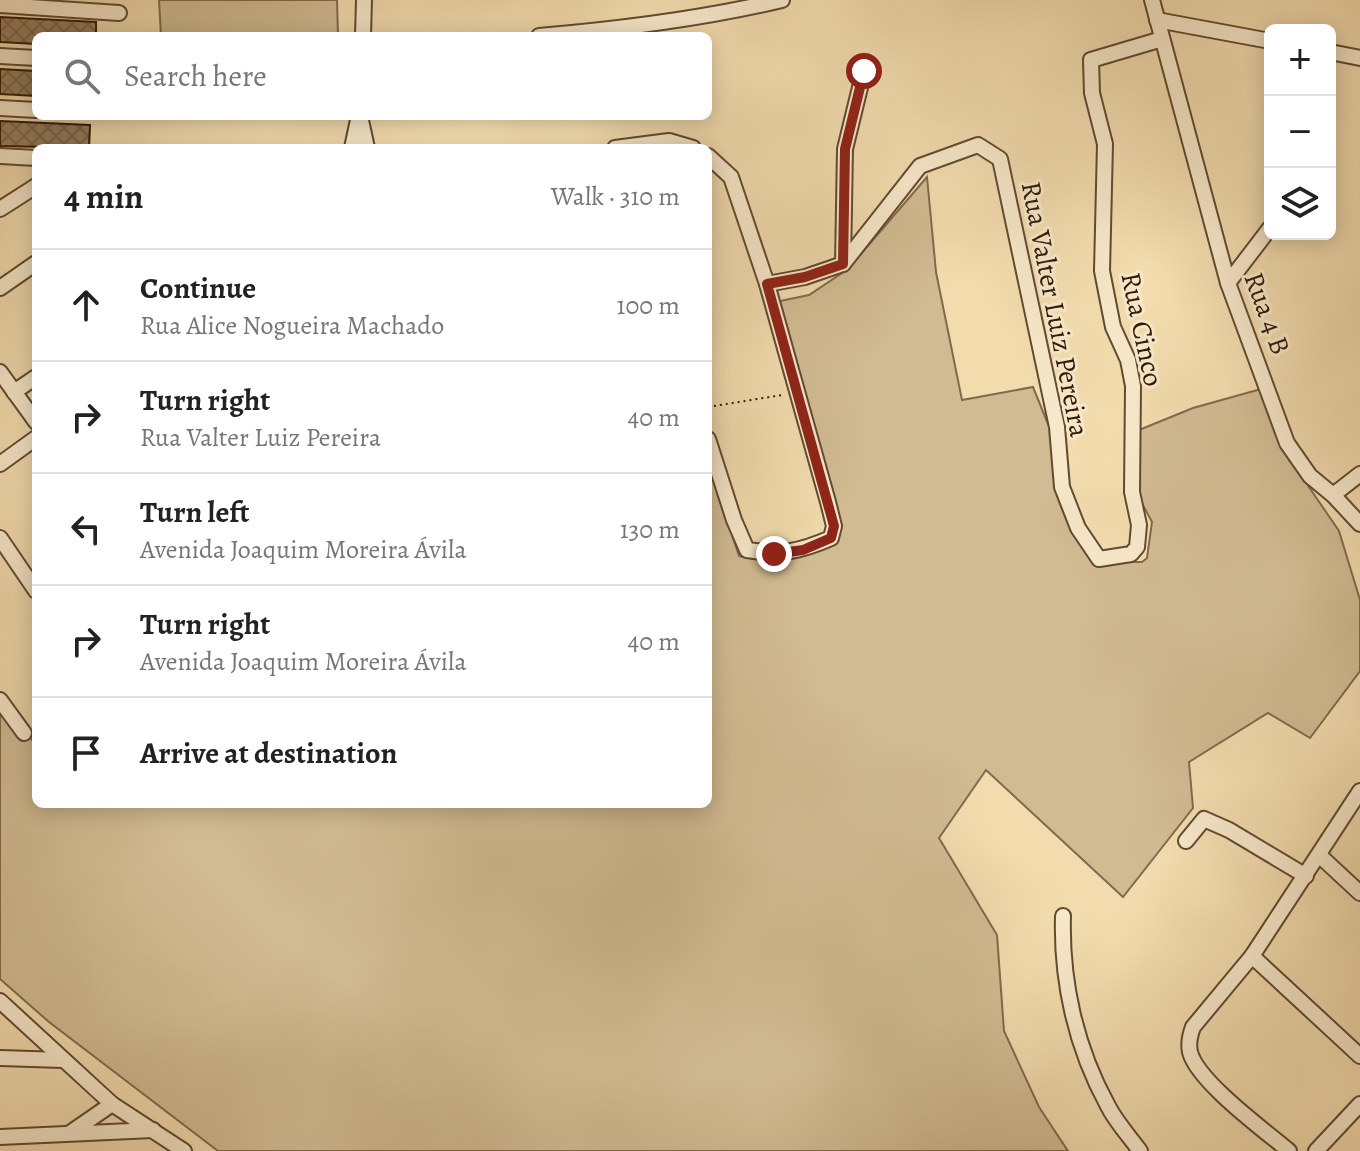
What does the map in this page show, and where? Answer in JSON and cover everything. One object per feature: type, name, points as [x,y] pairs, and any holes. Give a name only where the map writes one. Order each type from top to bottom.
[{"type":"street","points":[[363,32],[364,0]]},
{"type":"street","points":[[586,32],[632,28],[782,0]]},
{"type":"street","name":"Rua 4 B","points":[[1152,0],[1228,283],[1287,443],[1310,476],[1360,524]]},
{"type":"street","points":[[0,5],[119,13]]},
{"type":"street","points":[[1157,20],[1264,40]]},
{"type":"street","name":"Rua Cinco","points":[[1099,559],[1131,554],[1137,547],[1139,525],[1132,492],[1133,386],[1128,360],[1113,327],[1102,271],[1105,144],[1092,93],[1091,60],[1162,39]]},
{"type":"street","points":[[1336,53],[1360,58]]},
{"type":"street","points":[[0,56],[32,58]]},
{"type":"street","points":[[767,284],[805,277],[843,264],[845,149],[864,71]]},
{"type":"street","points":[[0,108],[32,110]]},
{"type":"street","points":[[353,144],[358,120]]},
{"type":"street","points":[[360,120],[366,144]]},
{"type":"street","points":[[648,144],[669,141],[679,144]]},
{"type":"street","name":"Rua Valter Luiz Pereira","points":[[843,264],[920,166],[978,145],[1000,159],[1057,427],[1062,487],[1078,528],[1099,559]]},
{"type":"street","points":[[0,156],[32,158]]},
{"type":"street","points":[[712,160],[731,177],[767,284],[828,502],[834,526],[831,538],[803,550],[774,554],[747,550],[712,451]]},
{"type":"street","points":[[0,209],[32,189]]},
{"type":"street","points":[[1228,283],[1264,236]]},
{"type":"street","points":[[0,288],[32,266]]},
{"type":"street","points":[[0,372],[32,417]]},
{"type":"street","points":[[14,392],[32,380]]},
{"type":"street","points":[[0,464],[32,441]]},
{"type":"street","points":[[1333,495],[1360,474]]},
{"type":"street","points":[[0,538],[32,585]]},
{"type":"street","points":[[0,700],[24,733]]},
{"type":"street","points":[[1289,1151],[1202,1075],[1190,1052],[1189,1036],[1193,1027],[1252,956],[1360,791]]},
{"type":"street","points":[[1186,841],[1204,819],[1229,830],[1306,876]]},
{"type":"street","points":[[1319,855],[1360,893]]},
{"type":"street","points":[[1063,916],[1062,951],[1075,1022],[1092,1073],[1109,1108],[1140,1151]]},
{"type":"street","points":[[1252,956],[1360,1056]]},
{"type":"street","points":[[0,1001],[112,1104],[184,1151]]},
{"type":"street","points":[[7,1058],[37,1035]]},
{"type":"street","points":[[7,1058],[63,1060]]},
{"type":"street","points":[[70,1133],[112,1104]]},
{"type":"street","points":[[1316,1151],[1360,1104]]},
{"type":"street","points":[[0,1137],[153,1130]]},
{"type":"path","points":[[712,406],[795,392]]},
{"type":"shaded area","points":[[159,0],[337,0],[338,32],[161,32]]},
{"type":"shaded area","points":[[927,177],[936,272],[962,400],[1033,387],[1050,429],[1056,490],[1073,532],[1094,562],[1142,562],[1147,558],[1152,522],[1136,492],[1139,430],[1193,408],[1261,389],[1281,446],[1339,531],[1360,600],[1360,671],[1310,738],[1268,713],[1189,762],[1193,808],[1123,897],[986,770],[939,838],[997,935],[1004,1031],[1039,1107],[1068,1151],[218,1151],[49,1022],[0,979],[0,700],[32,740],[32,808],[712,808],[712,475],[739,556],[767,561],[789,560],[836,542],[841,525],[780,301],[809,295],[848,269]]},
{"type":"building","points":[[0,17],[96,22],[96,32],[32,32],[32,44],[0,42]]},
{"type":"building","points":[[0,69],[32,71],[32,96],[0,94]]},
{"type":"building","points":[[0,121],[90,125],[89,144],[0,146]]},
{"type":"route","points":[[774,554],[803,550],[831,538],[834,526],[767,284],[805,277],[843,264],[845,149],[864,71]]}]
